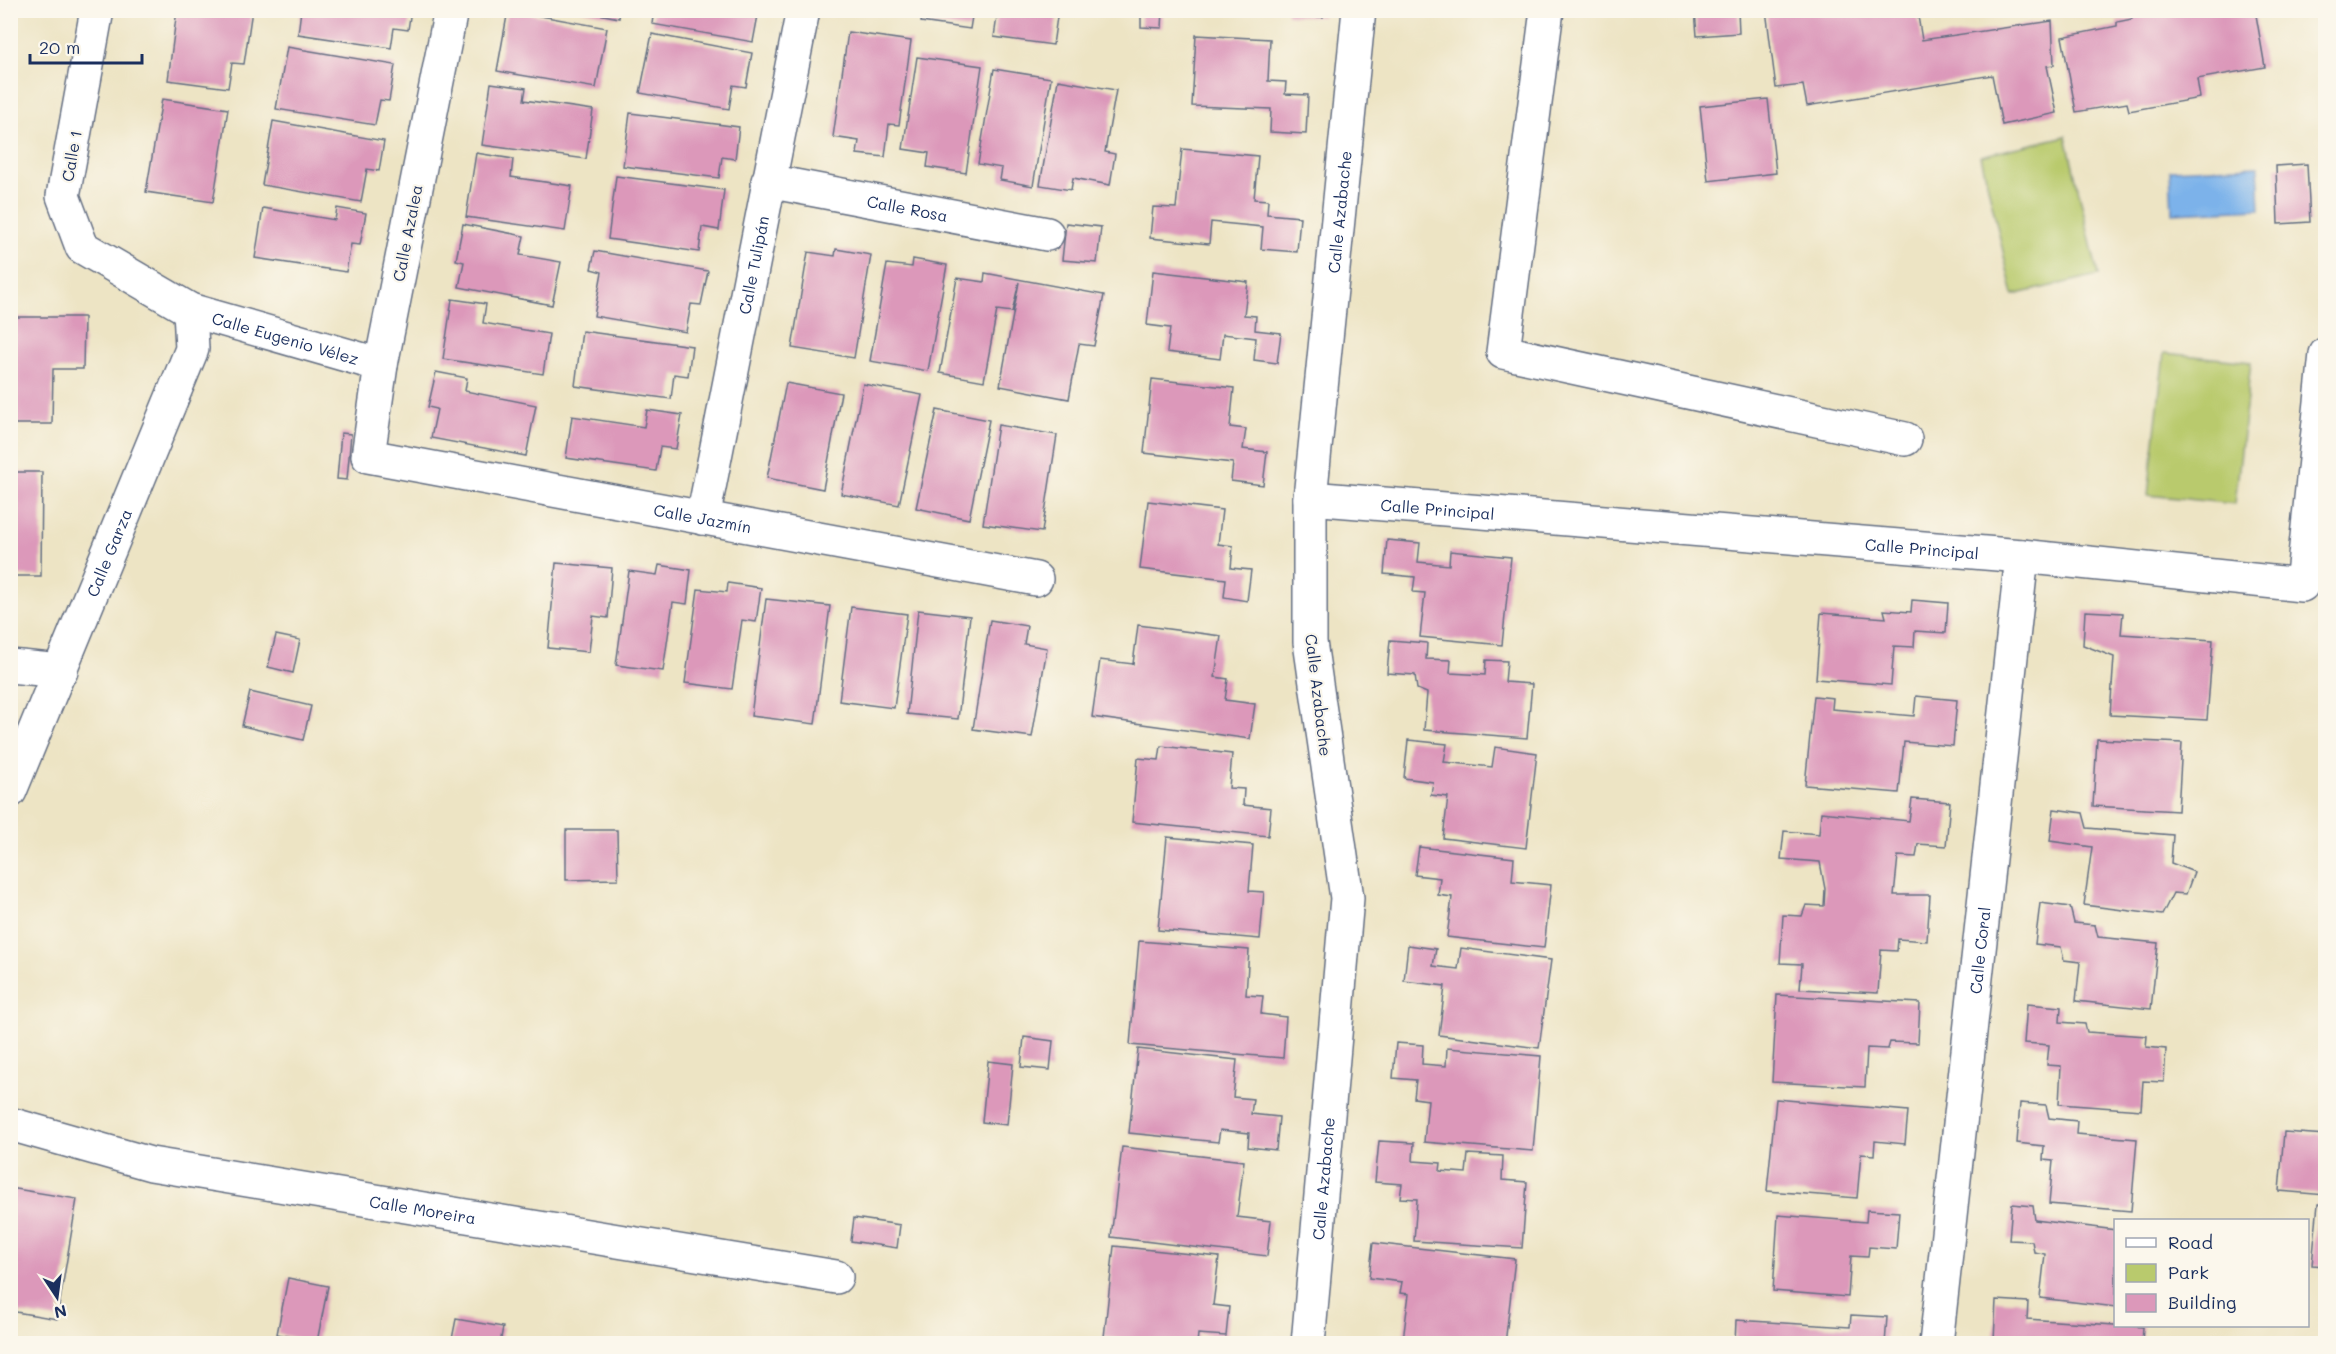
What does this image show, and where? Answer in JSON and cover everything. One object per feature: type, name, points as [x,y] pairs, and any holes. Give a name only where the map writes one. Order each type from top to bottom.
[{"type":"street","name":"Calle 1","points":[[97,10],[63,196],[82,247],[190,310]]},
{"type":"street","name":"Calle Azalea","points":[[368,456],[381,365],[450,10]]},
{"type":"street","name":"Calle Tulipán","points":[[704,518],[803,10]]},
{"type":"street","name":"Calle Azabache","points":[[1308,1344],[1347,898],[1310,642],[1310,498],[1359,10]]},
{"type":"street","points":[[1547,10],[1503,352],[1905,439]]},
{"type":"street","name":"Calle Rosa","points":[[768,181],[1047,234]]},
{"type":"street","name":"Calle Eugenio Vélez","points":[[190,310],[381,365]]},
{"type":"street","name":"Calle Garza","points":[[10,791],[192,349],[190,310]]},
{"type":"street","name":"Calle Principal","points":[[1310,498],[2022,556],[2302,585],[2325,354]]},
{"type":"street","name":"Calle Jazmín","points":[[368,456],[1036,579]]},
{"type":"street","name":"Calle Coral","points":[[1936,1344],[2022,556]]},
{"type":"street","points":[[10,666],[61,671]]},
{"type":"street","name":"Calle Moreira","points":[[10,1124],[151,1164],[836,1277]]},
{"type":"green space","points":[[2066,136],[2098,275],[2013,295],[1981,156]]},
{"type":"green space","points":[[2164,353],[2251,362],[2235,504],[2148,495]]},
{"type":"water","points":[[2258,166],[2260,209],[2172,213],[2170,170]]},
{"type":"building","points":[[177,10],[252,10],[244,64],[232,63],[228,88],[168,80]]},
{"type":"building","points":[[301,10],[411,10],[408,30],[394,28],[391,48],[298,34]]},
{"type":"building","points":[[508,10],[607,28],[596,88],[497,71]]},
{"type":"building","points":[[579,10],[620,10],[619,18]]},
{"type":"building","points":[[654,10],[759,10],[753,42],[652,24]]},
{"type":"building","points":[[864,10],[897,10],[896,17]]},
{"type":"building","points":[[923,10],[973,10],[970,29],[921,22]]},
{"type":"building","points":[[998,10],[1058,10],[1053,45],[994,37]]},
{"type":"building","points":[[1141,10],[1163,10],[1162,28],[1141,27]]},
{"type":"building","points":[[1287,10],[1323,10],[1323,17],[1287,15]]},
{"type":"building","points":[[1695,10],[1738,10],[1739,33],[1697,36]]},
{"type":"building","points":[[1766,10],[1917,10],[1922,40],[2052,21],[2054,65],[2047,66],[2057,113],[2002,125],[1992,75],[1807,106],[1803,85],[1776,88]]},
{"type":"building","points":[[2131,10],[2277,10],[2278,12],[2256,15],[2265,67],[2197,79],[2200,98],[2129,111],[2127,103],[2076,112],[2062,37],[2117,26],[2117,22],[2132,19]]},
{"type":"building","points":[[848,32],[911,41],[899,125],[889,124],[885,157],[857,154],[859,141],[833,137]]},
{"type":"building","points":[[652,34],[752,53],[746,87],[733,85],[729,109],[640,93]]},
{"type":"building","points":[[1196,35],[1270,39],[1268,81],[1286,82],[1285,94],[1308,95],[1306,134],[1270,132],[1271,109],[1192,106]]},
{"type":"building","points":[[287,47],[395,65],[389,101],[380,100],[375,125],[276,109]]},
{"type":"building","points":[[917,57],[982,66],[966,173],[927,167],[929,153],[903,149]]},
{"type":"building","points":[[994,69],[1051,78],[1033,186],[1000,180],[1002,168],[978,164]]},
{"type":"building","points":[[1058,80],[1116,90],[1105,152],[1115,154],[1110,185],[1073,178],[1071,190],[1040,185]]},
{"type":"building","points":[[491,83],[526,88],[524,100],[593,110],[586,159],[482,145]]},
{"type":"building","points":[[162,99],[228,109],[213,202],[146,192]]},
{"type":"building","points":[[1768,99],[1776,173],[1708,181],[1700,106]]},
{"type":"building","points":[[630,113],[739,127],[735,159],[722,157],[719,178],[623,166]]},
{"type":"building","points":[[273,121],[384,141],[379,171],[367,169],[361,202],[262,185]]},
{"type":"building","points":[[1182,149],[1258,156],[1254,199],[1268,200],[1267,214],[1300,217],[1297,252],[1261,249],[1263,227],[1211,222],[1209,244],[1150,238],[1153,207],[1176,208]]},
{"type":"building","points":[[476,153],[513,159],[511,177],[572,186],[565,231],[466,217]]},
{"type":"building","points":[[2307,164],[2310,222],[2278,224],[2276,166]]},
{"type":"building","points":[[616,176],[724,190],[719,230],[702,227],[699,252],[608,239]]},
{"type":"building","points":[[263,208],[335,220],[337,208],[366,213],[360,245],[351,244],[346,272],[255,258]]},
{"type":"building","points":[[1066,223],[1101,227],[1097,263],[1062,260]]},
{"type":"building","points":[[463,224],[524,236],[520,255],[561,262],[552,305],[459,287],[464,262],[456,260]]},
{"type":"building","points":[[836,249],[871,255],[854,358],[792,348],[808,252],[835,256]]},
{"type":"building","points":[[595,251],[708,271],[701,305],[691,304],[686,332],[594,316],[602,272],[591,269]]},
{"type":"building","points":[[913,259],[947,265],[928,371],[870,361],[887,264],[912,267]]},
{"type":"building","points":[[1153,271],[1248,282],[1244,315],[1256,316],[1255,330],[1281,333],[1277,363],[1254,360],[1256,338],[1223,334],[1220,359],[1167,352],[1170,328],[1147,325]]},
{"type":"building","points":[[985,273],[1104,295],[1094,346],[1079,344],[1069,399],[1000,386],[1019,282],[1012,312],[997,310],[984,381],[940,373],[957,278],[984,282]]},
{"type":"building","points":[[452,299],[486,304],[483,323],[549,334],[543,374],[443,359]]},
{"type":"building","points":[[10,317],[84,317],[83,369],[53,369],[52,424],[10,424]]},
{"type":"building","points":[[582,331],[692,346],[688,376],[674,374],[671,399],[575,386]]},
{"type":"building","points":[[436,372],[467,378],[465,391],[536,405],[526,456],[431,438],[437,409],[428,407]]},
{"type":"building","points":[[1152,379],[1234,388],[1230,427],[1246,429],[1243,449],[1267,452],[1263,485],[1231,481],[1233,463],[1144,453]]},
{"type":"building","points":[[786,383],[841,393],[823,489],[767,478]]},
{"type":"building","points":[[863,384],[922,395],[899,505],[841,494]]},
{"type":"building","points":[[647,410],[682,415],[676,449],[660,447],[656,471],[566,458],[572,416],[644,427]]},
{"type":"building","points":[[937,410],[989,420],[969,519],[916,508]]},
{"type":"building","points":[[998,425],[1057,435],[1042,532],[983,524]]},
{"type":"building","points":[[341,433],[351,434],[347,480],[337,479]]},
{"type":"building","points":[[10,472],[42,472],[41,576],[10,576]]},
{"type":"building","points":[[1148,501],[1222,510],[1218,544],[1233,546],[1231,568],[1251,570],[1247,601],[1224,597],[1226,579],[1140,569]]},
{"type":"building","points":[[1387,540],[1420,543],[1418,562],[1449,565],[1450,551],[1511,557],[1502,645],[1420,637],[1425,593],[1413,592],[1415,577],[1384,574]]},
{"type":"building","points":[[556,563],[612,568],[608,618],[593,616],[589,652],[548,648]]},
{"type":"building","points":[[659,565],[691,570],[687,604],[673,602],[663,671],[616,665],[629,571],[657,575]]},
{"type":"building","points":[[728,583],[761,588],[756,622],[742,620],[732,689],[685,683],[698,589],[727,592]]},
{"type":"building","points":[[766,599],[830,606],[815,724],[751,716]]},
{"type":"building","points":[[1912,600],[1948,603],[1946,633],[1915,631],[1914,647],[1894,646],[1891,685],[1816,679],[1821,613],[1886,618],[1884,610],[1911,612]]},
{"type":"building","points":[[851,607],[907,614],[894,708],[839,701]]},
{"type":"building","points":[[918,610],[970,616],[958,719],[907,714]]},
{"type":"building","points":[[2085,611],[2123,613],[2121,634],[2213,640],[2207,720],[2110,715],[2114,657],[2083,645]]},
{"type":"building","points":[[990,620],[1027,626],[1024,644],[1047,648],[1032,737],[973,729]]},
{"type":"building","points":[[1138,625],[1221,636],[1215,677],[1228,679],[1225,700],[1255,704],[1250,739],[1092,717],[1100,660],[1133,664]]},
{"type":"building","points":[[276,635],[300,640],[293,673],[268,667]]},
{"type":"building","points":[[1390,640],[1427,643],[1426,659],[1451,660],[1450,673],[1485,675],[1486,660],[1507,661],[1505,682],[1532,684],[1527,738],[1424,730],[1427,693],[1417,689],[1415,675],[1387,673]]},
{"type":"building","points":[[250,692],[311,706],[303,740],[242,726]]},
{"type":"building","points":[[1814,696],[1833,698],[1832,709],[1914,716],[1916,696],[1957,700],[1953,746],[1904,742],[1899,793],[1805,785]]},
{"type":"building","points":[[2097,739],[2182,743],[2178,811],[2093,806]]},
{"type":"building","points":[[1408,740],[1447,744],[1444,762],[1492,767],[1495,747],[1537,753],[1526,848],[1443,838],[1448,797],[1431,795],[1433,782],[1404,778]]},
{"type":"building","points":[[1161,746],[1232,754],[1229,788],[1244,789],[1243,805],[1271,808],[1268,836],[1132,822],[1138,758],[1159,760]]},
{"type":"building","points":[[1912,799],[1950,802],[1946,846],[1918,844],[1916,857],[1898,856],[1894,895],[1930,895],[1927,941],[1898,939],[1897,951],[1881,950],[1878,993],[1800,989],[1802,964],[1780,963],[1783,915],[1802,916],[1806,905],[1824,906],[1825,889],[1820,862],[1781,859],[1784,831],[1819,834],[1821,812],[1909,821]]},
{"type":"building","points":[[2054,809],[2083,813],[2087,828],[2173,835],[2171,863],[2194,872],[2186,894],[2173,893],[2162,915],[2084,905],[2092,847],[2050,841]]},
{"type":"building","points":[[566,830],[617,830],[618,879],[566,880]]},
{"type":"building","points":[[1167,837],[1253,845],[1249,891],[1264,892],[1260,939],[1158,930]]},
{"type":"building","points":[[1419,847],[1514,858],[1512,881],[1551,885],[1544,948],[1447,937],[1452,897],[1438,895],[1440,878],[1415,875]]},
{"type":"building","points":[[2040,903],[2070,907],[2074,923],[2095,925],[2098,937],[2158,943],[2151,1009],[2076,1001],[2080,962],[2064,960],[2061,947],[2035,944]]},
{"type":"building","points":[[1139,941],[1249,950],[1246,995],[1263,996],[1261,1014],[1286,1017],[1283,1058],[1130,1045]]},
{"type":"building","points":[[1408,945],[1436,949],[1433,966],[1458,969],[1461,948],[1551,960],[1539,1048],[1439,1035],[1445,986],[1404,981]]},
{"type":"building","points":[[1777,995],[1920,1003],[1918,1043],[1890,1042],[1888,1049],[1867,1048],[1865,1087],[1772,1082]]},
{"type":"building","points":[[2027,1004],[2061,1007],[2060,1022],[2085,1024],[2087,1032],[2147,1036],[2146,1047],[2166,1049],[2164,1082],[2143,1081],[2141,1110],[2059,1104],[2061,1066],[2047,1065],[2049,1045],[2024,1043]]},
{"type":"building","points":[[1024,1037],[1053,1041],[1050,1070],[1021,1067]]},
{"type":"building","points":[[1396,1043],[1423,1045],[1422,1064],[1446,1066],[1447,1048],[1541,1056],[1533,1151],[1424,1142],[1428,1100],[1414,1098],[1416,1080],[1393,1078]]},
{"type":"building","points":[[1138,1049],[1237,1060],[1233,1097],[1253,1099],[1251,1114],[1279,1117],[1276,1150],[1248,1147],[1249,1133],[1220,1130],[1218,1142],[1129,1133]]},
{"type":"building","points":[[988,1061],[1013,1064],[1007,1125],[982,1122]]},
{"type":"building","points":[[1776,1099],[1908,1111],[1905,1144],[1875,1141],[1874,1155],[1861,1154],[1857,1198],[1767,1191]]},
{"type":"building","points":[[2020,1103],[2046,1105],[2049,1118],[2077,1121],[2076,1134],[2137,1139],[2131,1211],[2049,1204],[2053,1161],[2043,1160],[2044,1146],[2017,1143]]},
{"type":"building","points":[[2284,1132],[2326,1135],[2326,1195],[2279,1191]]},
{"type":"building","points":[[1379,1141],[1414,1143],[1413,1161],[1441,1163],[1440,1171],[1466,1173],[1468,1154],[1503,1156],[1502,1180],[1527,1182],[1522,1248],[1414,1241],[1417,1199],[1400,1198],[1402,1184],[1375,1182]]},
{"type":"building","points":[[1122,1147],[1244,1161],[1237,1217],[1271,1221],[1267,1256],[1111,1237]]},
{"type":"building","points":[[10,1188],[77,1199],[57,1319],[10,1311]]},
{"type":"building","points":[[2012,1204],[2033,1206],[2035,1220],[2114,1230],[2114,1307],[2040,1298],[2045,1254],[2034,1252],[2032,1241],[2009,1240]]},
{"type":"building","points":[[2318,1204],[2326,1204],[2326,1266],[2312,1265]]},
{"type":"building","points":[[1867,1210],[1899,1212],[1896,1249],[1869,1247],[1868,1257],[1851,1256],[1848,1297],[1773,1291],[1778,1215],[1866,1222]]},
{"type":"building","points":[[854,1218],[900,1225],[897,1248],[851,1241]]},
{"type":"building","points":[[1373,1243],[1515,1259],[1505,1344],[1432,1344],[1403,1340],[1409,1294],[1400,1293],[1402,1282],[1369,1278]]},
{"type":"building","points":[[1114,1246],[1219,1257],[1213,1305],[1229,1307],[1226,1336],[1198,1334],[1197,1344],[1165,1344],[1104,1337]]},
{"type":"building","points":[[288,1278],[328,1286],[317,1342],[277,1334]]},
{"type":"building","points":[[1996,1300],[2028,1302],[2027,1319],[2114,1325],[2114,1327],[2143,1327],[2142,1344],[2033,1344],[1994,1340]]},
{"type":"building","points":[[1851,1315],[1887,1317],[1885,1344],[1735,1344],[1736,1320],[1850,1327]]},
{"type":"building","points":[[456,1319],[503,1327],[500,1344],[451,1344]]}]
